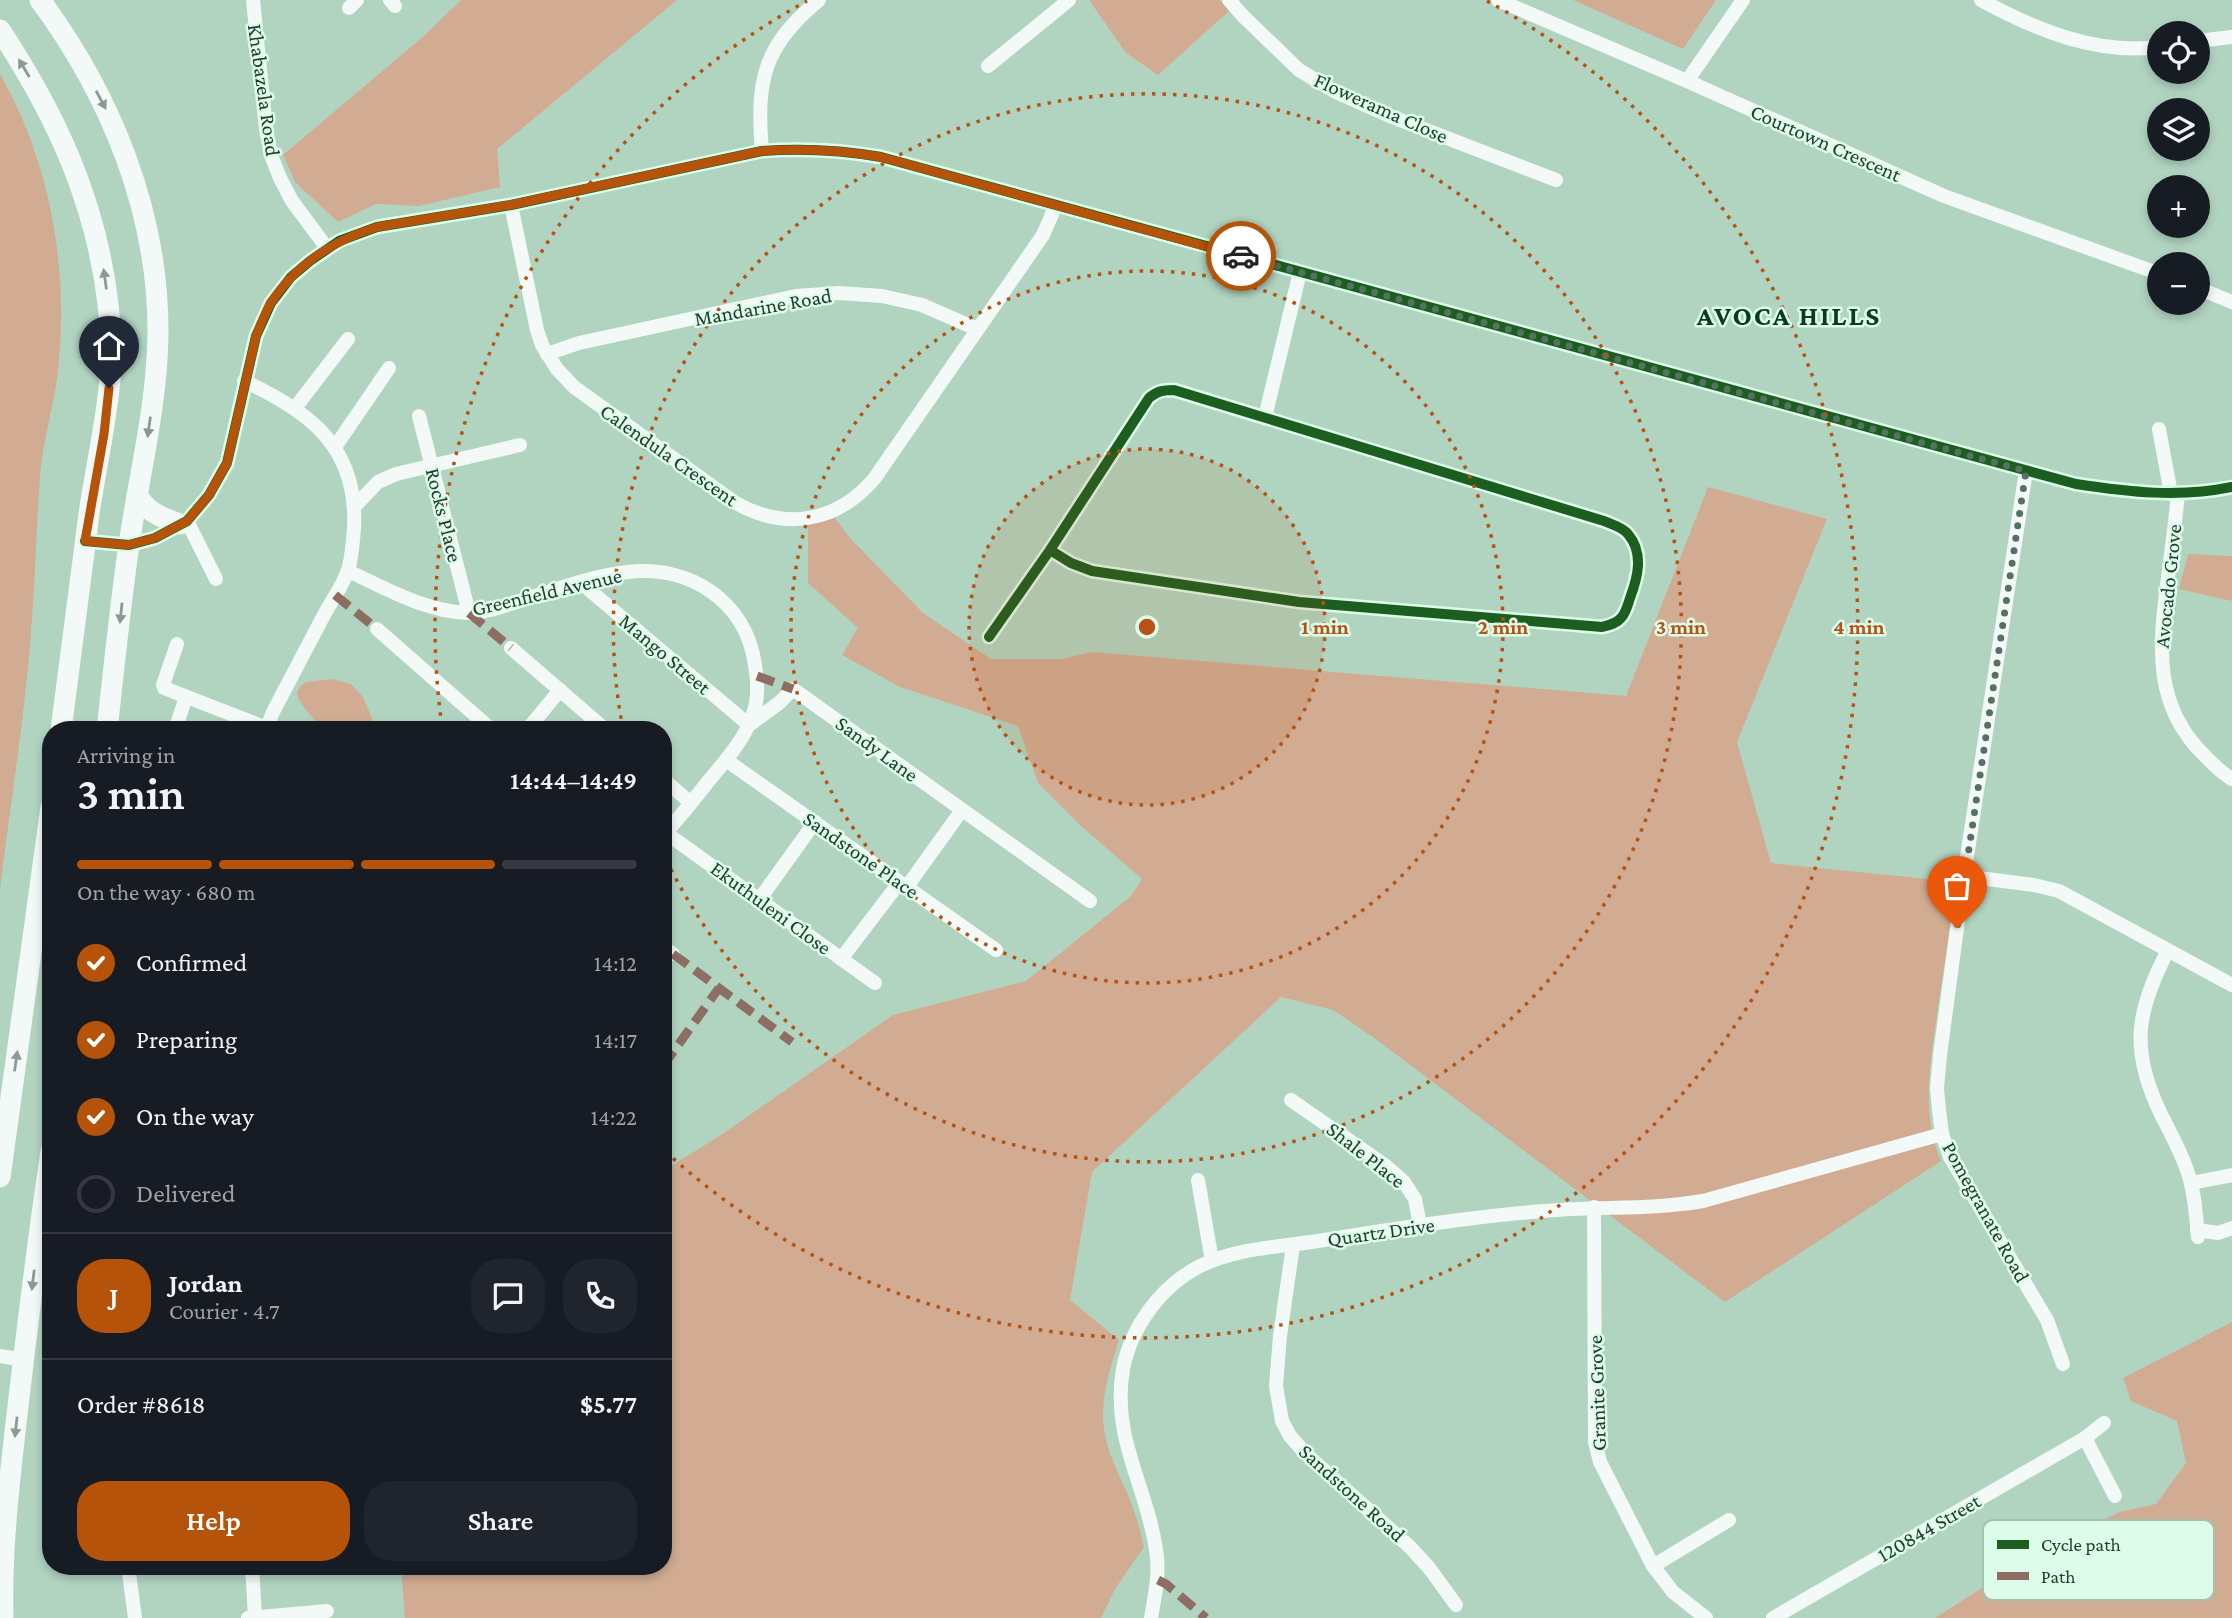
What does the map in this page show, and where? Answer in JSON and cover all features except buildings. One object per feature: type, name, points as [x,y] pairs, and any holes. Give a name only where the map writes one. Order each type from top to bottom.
[{"type":"main road","points":[[40,0],[82,64],[109,116],[127,158],[151,256],[158,335],[155,383],[128,545],[108,721]]},
{"type":"main road","points":[[0,30],[33,82],[61,134],[86,198],[98,242],[110,318],[111,365],[104,434],[85,541],[62,721]]},
{"type":"main road","points":[[137,495],[152,512],[184,523]]},
{"type":"main road","points":[[0,1177],[42,872]]},
{"type":"main road","points":[[3,1618],[5,1529],[42,1221]]},
{"type":"street","name":"Khabazela Road","points":[[253,0],[271,155],[292,201],[327,248]]},
{"type":"street","points":[[762,151],[759,116],[766,67],[782,35],[819,0]]},
{"type":"street","points":[[988,66],[1069,0]]},
{"type":"street","name":"Flowerama Close","points":[[1229,0],[1299,70],[1334,91],[1390,116],[1556,180]]},
{"type":"street","name":"Courtown Crescent","points":[[1498,0],[1944,196],[2147,269]]},
{"type":"street","points":[[1687,81],[1743,0]]},
{"type":"street","points":[[1981,0],[2016,19],[2061,36],[2102,47],[2147,49]]},
{"type":"street","points":[[2210,40],[2232,37]]},
{"type":"street","points":[[85,541],[128,545],[160,536],[184,523],[209,495],[227,463],[256,336],[271,303],[291,277],[327,248],[357,233],[377,227],[510,205],[762,151],[798,148],[861,153],[2076,484],[2130,492],[2175,494],[2232,487]]},
{"type":"street","name":"Calendula Crescent","points":[[510,205],[537,330],[557,369],[574,387],[734,502],[761,515],[791,520],[820,516],[855,498],[866,489],[1043,235],[1056,205]]},
{"type":"street","points":[[1265,417],[1300,272]]},
{"type":"street","name":"Mandarine Road","points":[[547,354],[579,343],[796,296],[839,293],[882,296],[922,305],[977,329]]},
{"type":"street","points":[[2210,293],[2232,302]]},
{"type":"street","points":[[295,408],[348,338]]},
{"type":"street","points":[[335,447],[389,368]]},
{"type":"street","points":[[244,382],[295,408],[321,430],[335,447],[350,483],[355,506],[354,538],[348,571],[270,721]]},
{"type":"street","points":[[989,637],[1050,550],[1149,398],[1159,391],[1174,390],[1604,521],[1623,530],[1634,543],[1638,568],[1637,580],[1625,612],[1613,624],[1602,627],[1299,602],[1092,571],[1071,563],[1050,550]]},
{"type":"street","name":"Rocks Place","points":[[419,416],[469,613]]},
{"type":"street","name":"Avocado Grove","points":[[2159,429],[2175,494],[2161,646],[2164,682],[2169,704],[2182,729],[2200,751],[2223,774],[2232,779]]},
{"type":"street","points":[[355,506],[372,487],[387,478],[520,445]]},
{"type":"street","name":"Pomegranate Road","points":[[2026,471],[1964,876],[1937,1088],[1942,1134],[1950,1157],[2047,1320],[2063,1364]]},
{"type":"street","points":[[184,523],[216,579]]},
{"type":"street","name":"Greenfield Avenue","points":[[348,571],[431,607],[469,613],[494,609],[580,582],[627,572],[659,572],[692,582],[720,598],[732,609],[741,624],[754,659],[758,687],[754,713],[726,760],[672,826]]},
{"type":"street","name":"Mango Street","points":[[580,582],[749,725]]},
{"type":"street","points":[[377,629],[482,721]]},
{"type":"street","points":[[177,644],[163,686],[165,689],[247,721]]},
{"type":"street","points":[[511,648],[596,721]]},
{"type":"street","name":"Sandy Lane","points":[[749,725],[793,689],[1090,901]]},
{"type":"street","points":[[534,721],[560,690]]},
{"type":"street","points":[[178,721],[186,697]]},
{"type":"street","name":"Sandstone Place","points":[[726,760],[996,950]]},
{"type":"street","points":[[672,787],[691,803]]},
{"type":"street","points":[[841,959],[962,810]]},
{"type":"street","points":[[759,900],[815,822]]},
{"type":"street","name":"Ekuthuleni Close","points":[[672,840],[876,983]]},
{"type":"street","points":[[1964,876],[2059,891],[2232,985]]},
{"type":"street","points":[[2168,952],[2146,1000],[2141,1021],[2140,1055],[2158,1106],[2184,1161],[2191,1184],[2198,1233],[2218,1233],[2232,1228]]},
{"type":"street","name":"Shale Place","points":[[1291,1100],[1386,1166],[1404,1182],[1415,1199],[1420,1225]]},
{"type":"street","name":"Quartz Drive","points":[[1151,1618],[1158,1580],[1156,1548],[1128,1453],[1122,1421],[1121,1395],[1124,1368],[1138,1326],[1150,1308],[1185,1275],[1212,1261],[1258,1249],[1420,1225],[1542,1211],[1662,1206],[1703,1201],[1942,1134]]},
{"type":"street","points":[[2191,1184],[2232,1175]]},
{"type":"street","points":[[1198,1180],[1212,1261]]},
{"type":"street","name":"Granite Grove","points":[[1594,1207],[1595,1442],[1600,1462],[1653,1566],[1673,1592],[1706,1618]]},
{"type":"street","name":"Sandstone Road","points":[[1293,1245],[1276,1386],[1282,1422],[1306,1454],[1410,1546],[1456,1605]]},
{"type":"street","points":[[0,1356],[24,1360]]},
{"type":"street","name":"120844 Street","points":[[1773,1618],[2085,1437],[2104,1423]]},
{"type":"street","points":[[2085,1437],[2115,1496]]},
{"type":"street","points":[[1653,1566],[1729,1520]]},
{"type":"street","points":[[129,1575],[135,1618]]},
{"type":"street","points":[[252,1575],[251,1617],[327,1611]]},
{"type":"shaded area","points":[[461,0],[677,0],[497,149],[500,187],[419,206],[376,204],[338,222],[295,182],[283,155],[425,35]]},
{"type":"shaded area","points":[[1089,0],[1220,0],[1229,11],[1158,75],[1126,53]]},
{"type":"shaded area","points":[[1573,0],[1716,0],[1683,49]]},
{"type":"shaded area","points":[[0,74],[17,107],[43,177],[57,250],[61,324],[57,376],[42,461],[27,676],[0,889]]},
{"type":"shaded area","points":[[1708,487],[1827,519],[1737,742],[1771,863],[1957,882],[1929,1081],[1930,1122],[1941,1161],[1725,1302],[1377,1040],[1333,1010],[1281,997],[1092,1172],[1070,1300],[1119,1340],[1105,1395],[1104,1429],[1144,1547],[1115,1589],[1101,1618],[405,1618],[402,1575],[672,1575],[672,1165],[721,1135],[893,1015],[1026,981],[1131,896],[1142,879],[1081,826],[1038,783],[1018,726],[900,687],[842,655],[858,628],[808,583],[808,524],[835,518],[850,538],[923,613],[991,659],[1062,659],[1092,652],[1626,696]]},
{"type":"shaded area","points":[[2188,554],[2232,556],[2232,601],[2179,589]]},
{"type":"shaded area","points":[[333,679],[351,684],[363,697],[373,721],[315,721],[298,696],[297,691],[305,682]]},
{"type":"shaded area","points":[[2232,1322],[2232,1618],[1935,1618],[1983,1587],[1983,1600],[2214,1600],[2214,1520],[2102,1520],[2120,1512],[2156,1504],[2186,1463],[2177,1421],[2131,1401],[2123,1378]]},
{"type":"marked path","points":[[335,595],[377,629]]},
{"type":"marked path","points":[[469,613],[511,648]]},
{"type":"marked path","points":[[757,676],[793,689]]},
{"type":"marked path","points":[[673,954],[792,1042]]},
{"type":"marked path","points":[[672,1053],[719,988]]},
{"type":"marked path","points":[[1158,1580],[1206,1618]]},
{"type":"cycle path","points":[[85,541],[129,545],[155,538],[187,521],[209,495],[227,463],[256,336],[271,303],[291,277],[339,241],[377,227],[511,205],[762,151],[792,150],[837,151],[881,157],[2076,484],[2154,493],[2232,487]]},
{"type":"cycle path","points":[[989,637],[1050,550],[1149,398],[1167,390],[1604,521],[1628,534],[1636,549],[1638,565],[1624,614],[1617,622],[1602,627],[1299,602],[1092,571],[1071,563],[1050,550]]},
{"type":"way so far","points":[[1241,256],[2026,471],[1957,928]]},
{"type":"district","name":"AVOCA HILLS","points":[[1789,315]]},
{"type":"route","points":[[109,388],[104,434],[85,541],[128,545],[160,536],[187,521],[209,495],[227,463],[240,397],[263,319],[271,303],[291,277],[327,248],[357,233],[377,227],[510,205],[762,151],[798,148],[881,157],[1241,256]]}]
